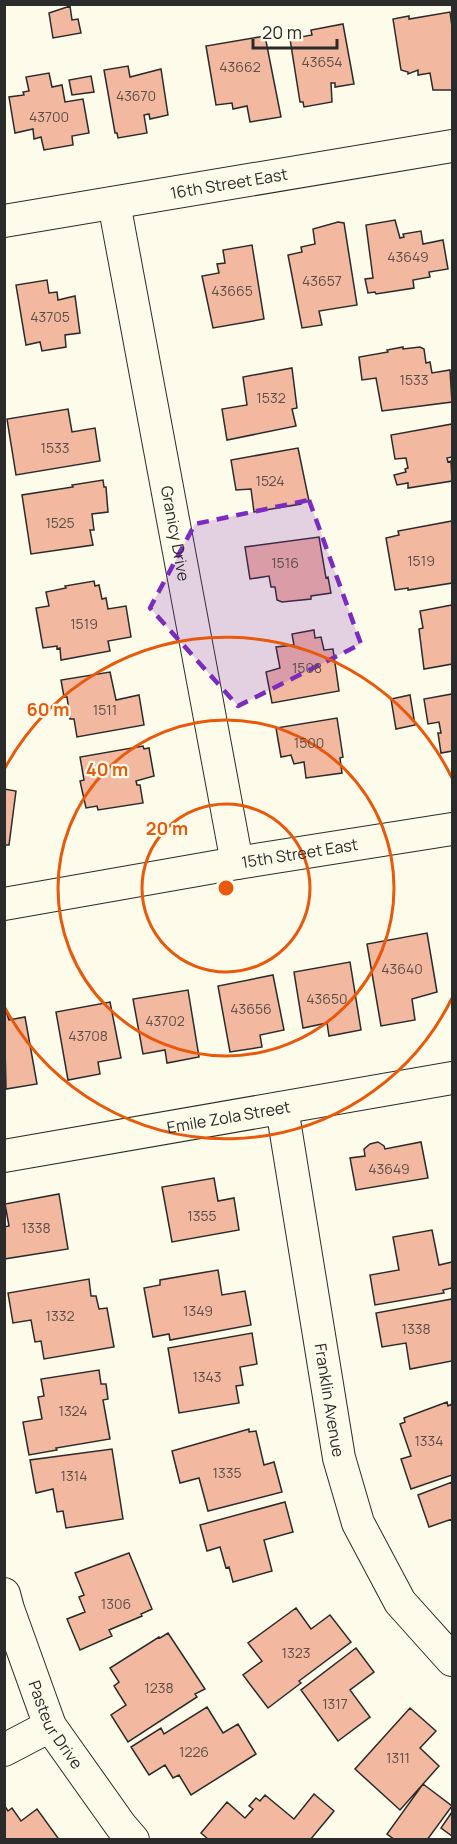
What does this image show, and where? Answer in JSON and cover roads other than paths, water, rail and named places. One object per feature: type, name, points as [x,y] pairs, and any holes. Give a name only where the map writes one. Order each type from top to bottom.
[{"type":"street","name":"16th Street East","points":[[4,221],[453,146]]},
{"type":"street","name":"Granicy Drive","points":[[114,203],[237,863]]},
{"type":"street","name":"15th Street East","points":[[4,904],[237,863],[453,829]]},
{"type":"street","name":"Emile Zola Street","points":[[4,1156],[453,1078]]},
{"type":"street","name":"Franklin Avenue","points":[[282,1108],[339,1458],[358,1523],[400,1602],[453,1660]]},
{"type":"street","name":"Pasteur Drive","points":[[4,1594],[50,1726],[121,1826],[133,1839]]},
{"type":"street","points":[[4,1750],[50,1726]]}]
